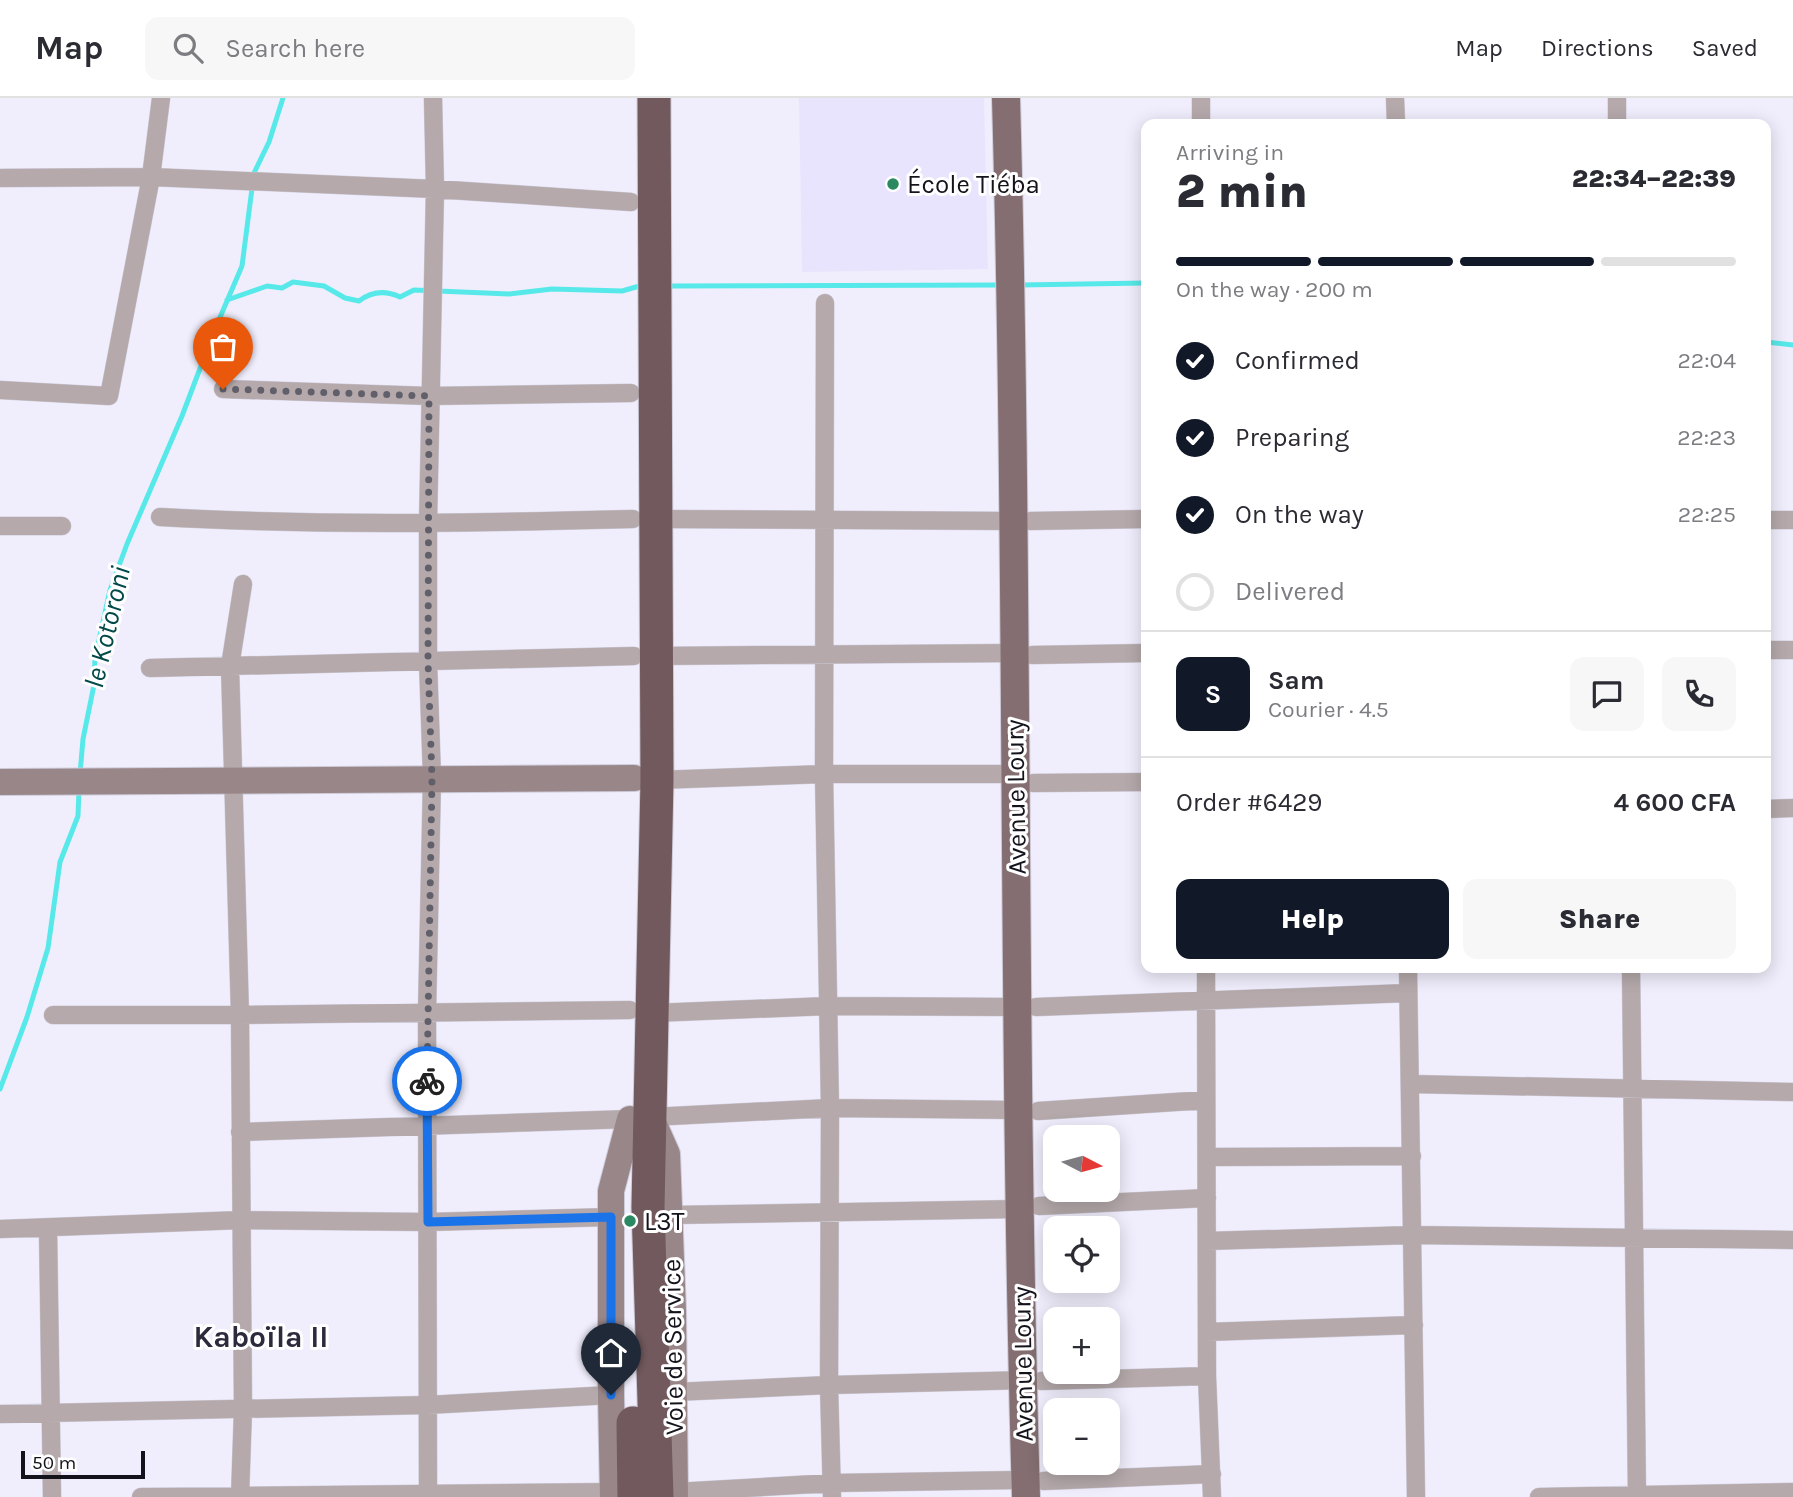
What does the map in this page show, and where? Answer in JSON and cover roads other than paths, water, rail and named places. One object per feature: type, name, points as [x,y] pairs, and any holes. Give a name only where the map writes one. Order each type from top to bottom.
[{"type":"highway","points":[[634,98],[631,202],[642,266]]},
{"type":"highway","points":[[620,1495],[640,1118],[646,779],[642,266],[654,98]]},
{"type":"highway","points":[[642,307],[631,393],[644,519]]},
{"type":"highway","points":[[640,1118],[669,1495]]},
{"type":"main road","name":"Avenue Loury","points":[[1006,98],[1020,286]]},
{"type":"main road","name":"Avenue Loury","points":[[1024,98],[1020,286],[1021,521],[1034,1489]]},
{"type":"main road","points":[[0,782],[144,779],[234,782],[432,778],[646,779]]},
{"type":"main road","points":[[620,1495],[611,1395],[611,1191],[640,1118]]},
{"type":"main road","name":"Voie de Service","points":[[640,1118],[667,1154],[674,1392],[669,1495]]},
{"type":"street","points":[[0,390],[109,396],[150,177],[161,98]]},
{"type":"street","points":[[428,1496],[427,1013],[432,778],[428,661],[428,524],[435,189],[433,98]]},
{"type":"street","points":[[1201,98],[1201,119]]},
{"type":"street","points":[[1395,98],[1396,119]]},
{"type":"street","points":[[1617,98],[1617,119]]},
{"type":"street","points":[[0,178],[150,177],[435,189],[631,202]]},
{"type":"street","points":[[825,303],[824,774],[830,1108],[828,1212],[832,1490]]},
{"type":"street","points":[[223,389],[429,396],[631,393]]},
{"type":"street","points":[[160,517],[236,522],[428,524],[644,519],[1141,519]]},
{"type":"street","points":[[1771,520],[1793,520]]},
{"type":"street","points":[[0,526],[62,526]]},
{"type":"street","points":[[240,1496],[243,1409],[240,1015],[230,666],[243,584]]},
{"type":"street","points":[[1771,650],[1793,650]]},
{"type":"street","points":[[150,668],[645,656],[1141,653]]},
{"type":"street","points":[[646,779],[824,774],[1141,782]]},
{"type":"street","points":[[1771,809],[1793,808]]},
{"type":"street","points":[[1206,973],[1207,1376],[1212,1497]]},
{"type":"street","points":[[1408,973],[1416,1497]]},
{"type":"street","points":[[1631,973],[1637,1496]]},
{"type":"street","points":[[52,1015],[642,1011],[828,1006],[1027,1007],[1408,993]]},
{"type":"street","points":[[1411,1084],[1793,1092]]},
{"type":"street","points":[[240,1132],[640,1118],[830,1108],[1028,1111],[1206,1100]]},
{"type":"street","points":[[1208,1157],[1412,1156]]},
{"type":"street","points":[[670,1215],[1029,1208],[1207,1198]]},
{"type":"street","points":[[0,1229],[242,1220],[428,1222],[611,1217]]},
{"type":"street","points":[[48,1228],[52,1497]]},
{"type":"street","points":[[1207,1241],[1412,1235],[1793,1240]]},
{"type":"street","points":[[1207,1332],[1414,1325]]},
{"type":"street","points":[[674,1392],[829,1385],[1207,1376]]},
{"type":"street","points":[[0,1414],[427,1405],[611,1395]]},
{"type":"street","points":[[669,1495],[832,1490],[1034,1489],[1212,1474]]},
{"type":"street","points":[[1539,1497],[1793,1492]]},
{"type":"street","points":[[141,1497],[620,1495]]},
{"type":"waterway","name":"le Kotoroni","points":[[80,774],[83,739],[94,685],[95,658],[110,590],[242,266],[254,173],[269,142],[283,98]]},
{"type":"waterway","points":[[227,300],[267,286],[282,288],[293,282],[324,286],[345,298],[359,301],[374,293],[389,293],[400,297],[414,290],[509,294],[552,289],[622,291],[643,285]]},
{"type":"waterway","points":[[1020,285],[1141,283]]},
{"type":"waterway","points":[[666,286],[1003,285]]},
{"type":"waterway","points":[[1771,343],[1793,345]]},
{"type":"waterway","name":"le Kotoroni","points":[[0,1089],[27,1017],[48,948],[60,862],[78,816],[79,790]]},
{"type":"place","name":"École Tiéba","points":[[893,184]]},
{"type":"place","name":"L3T","points":[[630,1221]]},
{"type":"district","name":"Kaboïla II","points":[[261,1337]]}]
